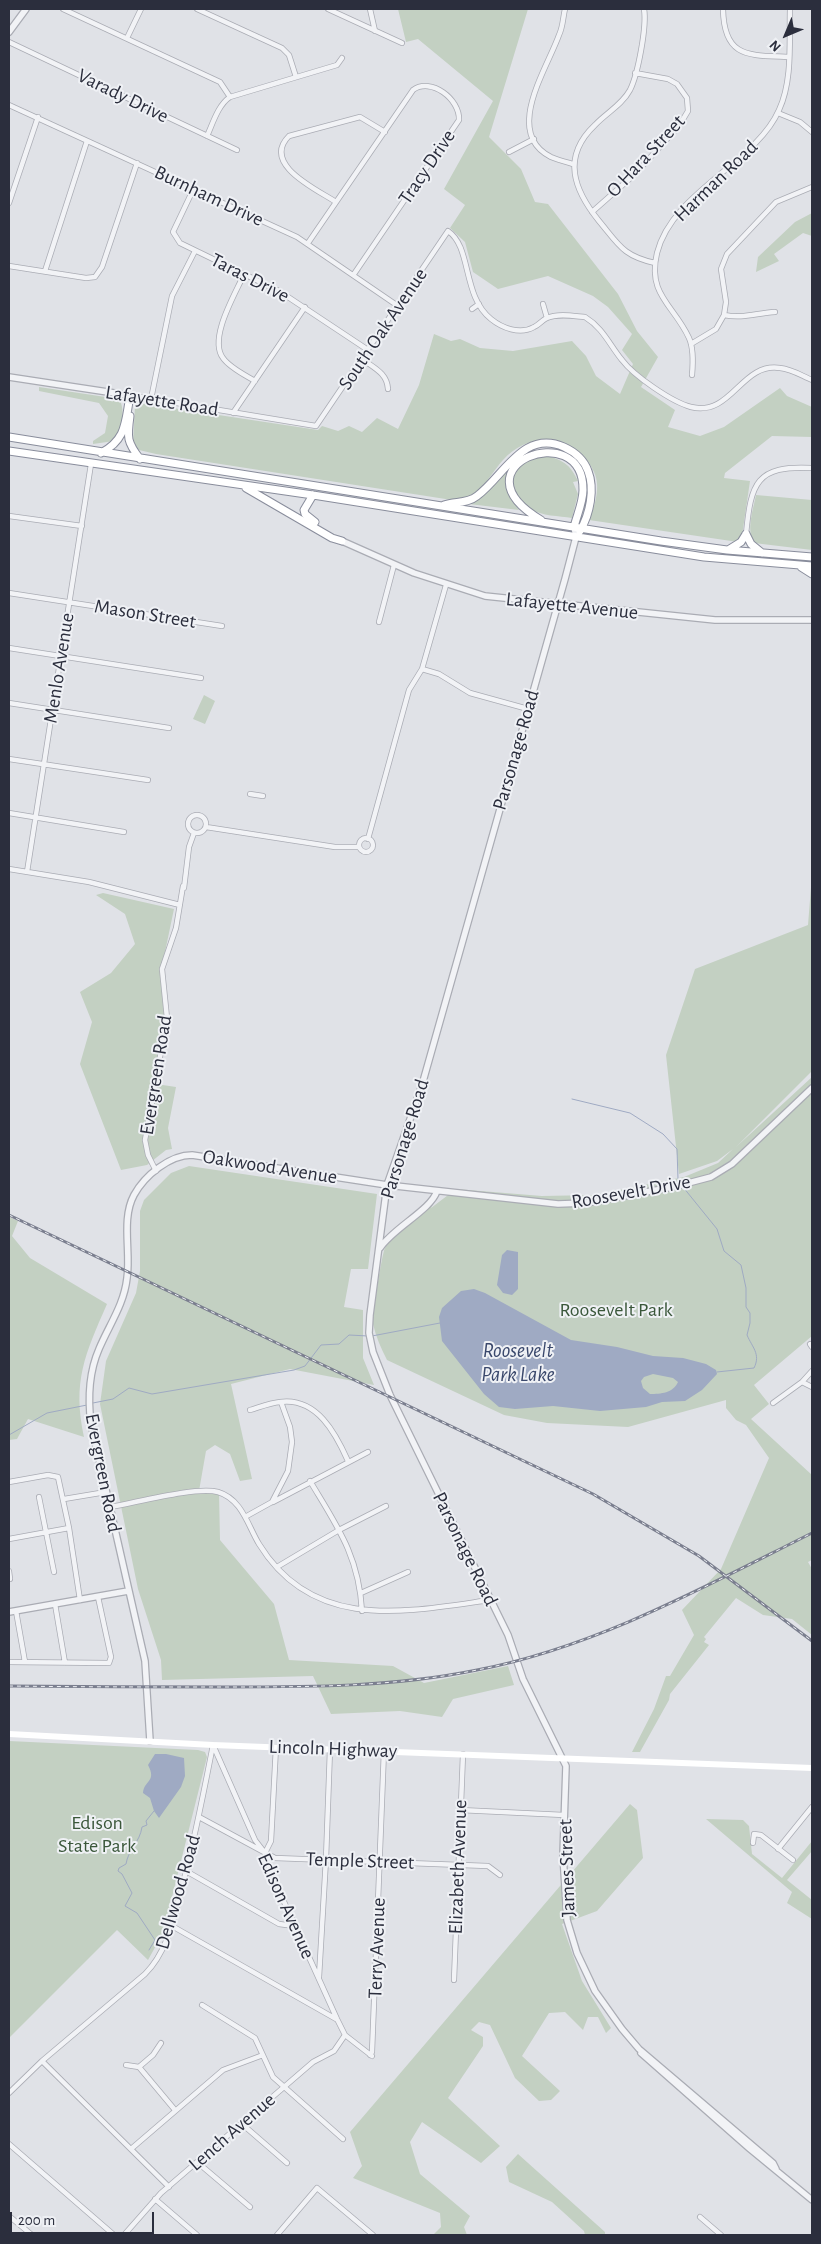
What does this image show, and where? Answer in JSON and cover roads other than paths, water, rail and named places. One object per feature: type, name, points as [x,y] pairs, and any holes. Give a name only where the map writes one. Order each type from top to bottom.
[{"type":"highway","points":[[101,453],[113,446],[122,434],[132,396]]},
{"type":"highway","points":[[132,396],[127,434],[129,444],[140,459]]},
{"type":"highway","points":[[9,437],[545,523],[728,550],[812,557]]},
{"type":"highway","points":[[442,506],[473,498],[517,455],[528,448],[540,444],[554,444],[575,453],[584,463],[590,477],[592,496],[582,528],[576,537]]},
{"type":"highway","points":[[9,451],[314,495],[704,556],[812,566]]},
{"type":"highway","points":[[545,523],[519,506],[510,486],[512,473],[519,462],[528,456],[541,452],[554,453],[566,458],[580,474],[583,490],[574,527]]},
{"type":"highway","points":[[240,485],[259,494],[332,538],[342,541]]},
{"type":"highway","points":[[314,495],[305,506],[305,514],[342,541]]},
{"type":"highway","points":[[728,550],[741,542],[746,534]]},
{"type":"highway","points":[[746,534],[751,544],[764,554]]},
{"type":"highway","points":[[798,566],[812,574]]},
{"type":"main road","name":"Lincoln Highway","points":[[9,1734],[213,1745],[384,1750],[812,1768]]},
{"type":"street","points":[[9,32],[26,9]]},
{"type":"street","points":[[63,9],[220,82],[230,97]]},
{"type":"street","points":[[127,38],[141,9]]},
{"type":"street","points":[[197,9],[282,48],[289,55],[296,77]]},
{"type":"street","points":[[328,9],[402,43]]},
{"type":"street","points":[[370,9],[375,30]]},
{"type":"street","points":[[565,9],[560,33],[530,106],[528,124],[534,139],[546,154],[574,164]]},
{"type":"street","points":[[644,9],[646,22],[630,90],[618,106],[594,125],[583,138],[574,164],[578,192],[592,212],[629,256],[655,263]]},
{"type":"street","points":[[722,9],[725,34],[736,49],[753,55],[788,57]]},
{"type":"street","name":"Harman Road","points":[[692,375],[689,337],[658,291],[654,276],[660,244],[679,213],[718,174],[758,140],[778,113],[786,90],[790,9]]},
{"type":"street","name":"Varady Drive","points":[[9,42],[237,150]]},
{"type":"street","points":[[206,136],[218,111],[230,97],[337,65],[342,58]]},
{"type":"street","name":"O Hara Street","points":[[592,212],[635,174],[679,126],[688,111],[688,98],[678,84],[668,79],[634,73]]},
{"type":"street","name":"Tracy Drive","points":[[308,243],[413,90],[419,86],[433,86],[449,99],[459,112],[455,126],[354,274]]},
{"type":"street","name":"Burnham Drive","points":[[9,105],[308,243],[398,306]]},
{"type":"street","points":[[778,113],[800,122],[812,132]]},
{"type":"street","points":[[9,203],[38,117]]},
{"type":"street","points":[[336,202],[288,170],[280,151],[283,142],[289,136],[353,117],[366,119],[384,132]]},
{"type":"street","points":[[509,152],[534,139]]},
{"type":"street","points":[[45,270],[87,141]]},
{"type":"street","points":[[9,266],[45,270],[86,278],[95,277],[102,267],[137,163]]},
{"type":"street","points":[[691,344],[716,329],[724,314],[726,302],[721,269],[727,254],[776,202],[812,187]]},
{"type":"street","name":"Taras Drive","points":[[193,190],[173,232],[180,243],[279,291],[368,350]]},
{"type":"street","name":"South Oak Avenue","points":[[316,426],[448,231],[460,244],[467,274],[479,304]]},
{"type":"street","points":[[151,399],[172,296],[195,251]]},
{"type":"street","points":[[244,274],[231,298],[219,348],[226,362],[255,381]]},
{"type":"street","points":[[472,309],[479,304],[485,314],[498,325],[516,330],[533,328],[547,318],[585,317],[606,334],[624,363],[638,375],[667,395],[692,407],[713,407],[723,402],[749,376],[759,370],[772,367],[786,369],[812,380]]},
{"type":"street","points":[[543,304],[547,318]]},
{"type":"street","points":[[233,412],[305,307]]},
{"type":"street","points":[[724,314],[747,318],[762,313],[775,312]]},
{"type":"street","points":[[362,359],[383,374],[388,381],[388,388]]},
{"type":"street","name":"Lafayette Road","points":[[9,377],[316,426]]},
{"type":"street","name":"Menlo Avenue","points":[[27,872],[91,464]]},
{"type":"street","points":[[746,534],[750,501],[761,480],[770,472],[781,468],[812,468]]},
{"type":"street","points":[[9,516],[82,526]]},
{"type":"street","name":"Parsonage Road","points":[[563,1758],[523,1679],[508,1635],[392,1400],[373,1352],[370,1336],[378,1250],[387,1185],[417,1104],[558,604],[576,537],[574,527]]},
{"type":"street","name":"Lafayette Avenue","points":[[342,541],[394,565],[446,585],[485,596],[727,621],[812,620]]},
{"type":"street","points":[[379,622],[394,565]]},
{"type":"street","points":[[368,839],[409,694],[422,669],[446,585]]},
{"type":"street","name":"Mason Street","points":[[9,592],[222,626]]},
{"type":"street","points":[[9,648],[201,678]]},
{"type":"street","points":[[422,669],[439,674],[470,692],[528,709]]},
{"type":"street","points":[[9,703],[169,728]]},
{"type":"street","points":[[9,759],[148,780]]},
{"type":"street","points":[[250,794],[263,796]]},
{"type":"street","points":[[9,814],[124,832]]},
{"type":"street","name":"Evergreen Road","points":[[150,1741],[144,1662],[89,1413],[89,1393],[98,1350],[124,1296],[128,1269],[129,1209],[134,1194],[156,1171],[148,1155],[145,1140],[167,1018],[162,969],[176,928],[194,833],[188,826],[189,820],[193,816],[199,815],[204,818],[206,827],[336,847],[360,847]]},
{"type":"street","points":[[194,833],[203,832],[206,827]]},
{"type":"street","points":[[368,839],[373,845],[370,851],[364,852],[360,847],[362,840],[368,839]]},
{"type":"street","points":[[9,869],[90,882],[180,905]]},
{"type":"street","name":"Roosevelt Drive","points":[[387,1185],[577,1204],[673,1188],[711,1176],[732,1164],[812,1088]]},
{"type":"street","name":"Oakwood Avenue","points":[[156,1171],[179,1156],[192,1155],[387,1185]]},
{"type":"street","points":[[378,1250],[393,1232],[429,1204],[437,1191]]},
{"type":"street","points":[[773,1403],[802,1382],[812,1371]]},
{"type":"street","points":[[802,1382],[812,1387]]},
{"type":"street","points":[[250,1410],[281,1402],[308,1408],[322,1418],[336,1434],[348,1461]]},
{"type":"street","points":[[272,1502],[288,1471],[291,1456],[290,1428],[281,1402]]},
{"type":"street","points":[[244,1517],[368,1452]]},
{"type":"street","points":[[9,1482],[54,1475],[59,1480],[64,1499],[80,1600]]},
{"type":"street","points":[[310,1481],[339,1530],[355,1564],[361,1593],[362,1611]]},
{"type":"street","points":[[110,1507],[207,1491],[219,1492],[229,1497],[240,1507],[262,1549],[277,1567],[309,1593],[327,1602],[362,1611],[390,1612],[490,1600]]},
{"type":"street","points":[[64,1499],[106,1492]]},
{"type":"street","points":[[39,1496],[54,1572]]},
{"type":"street","points":[[277,1567],[339,1530],[386,1506]]},
{"type":"street","points":[[9,1539],[69,1528]]},
{"type":"street","points":[[9,1571],[10,1579]]},
{"type":"street","points":[[361,1593],[408,1572]]},
{"type":"street","points":[[25,1662],[12,1612],[128,1591]]},
{"type":"street","points":[[9,1662],[109,1663],[111,1661],[98,1597]]},
{"type":"street","points":[[55,1604],[65,1662]]},
{"type":"street","name":"Dellwood Road","points":[[9,2093],[42,2061],[152,1968],[161,1955],[172,1926],[186,1871],[213,1745]]},
{"type":"street","name":"Edison Avenue","points":[[213,1745],[255,1840],[265,1853],[271,1873],[294,1926],[345,2035],[371,2056]]},
{"type":"street","points":[[265,1853],[271,1842],[276,1747]]},
{"type":"street","points":[[319,1979],[330,1749]]},
{"type":"street","name":"Terry Avenue","points":[[371,2056],[384,1750]]},
{"type":"street","name":"Elizabeth Avenue","points":[[454,1980],[463,1754]]},
{"type":"street","name":"James Street","points":[[563,1758],[566,1766],[564,1815],[565,1902],[577,1954],[595,1991],[642,2055],[812,2200]]},
{"type":"street","points":[[778,1849],[812,1807]]},
{"type":"street","points":[[460,1810],[564,1815]]},
{"type":"street","name":"Temple Street","points":[[199,1817],[275,1858],[488,1866],[500,1875]]},
{"type":"street","points":[[753,1843],[754,1834],[761,1835],[793,1860]]},
{"type":"street","points":[[186,1871],[279,1924],[294,1926]]},
{"type":"street","points":[[172,1926],[337,2019]]},
{"type":"street","points":[[202,2005],[249,2033],[258,2042],[269,2072],[284,2088],[343,2139]]},
{"type":"street","name":"Lench Avenue","points":[[124,2235],[168,2187],[313,2062],[334,2051],[345,2035]]},
{"type":"street","points":[[139,2067],[153,2055],[161,2043]]},
{"type":"street","points":[[131,2149],[222,2070],[264,2055]]},
{"type":"street","points":[[42,2061],[168,2187]]},
{"type":"street","points":[[126,2065],[139,2067],[175,2110]]},
{"type":"street","points":[[242,2124],[288,2163]]},
{"type":"street","points":[[9,2144],[114,2235]]},
{"type":"street","points":[[198,2162],[250,2207]]},
{"type":"street","points":[[280,2234],[317,2188],[373,2235]]},
{"type":"street","points":[[155,2199],[197,2235]]},
{"type":"street","points":[[9,2216],[32,2235]]},
{"type":"street","points":[[700,2217],[721,2235]]},
{"type":"water","points":[[507,1250],[518,1252],[518,1289],[512,1295],[503,1293],[497,1285],[502,1255]]},
{"type":"water","name":"Roosevelt Park Lake","points":[[474,1289],[485,1293],[571,1340],[617,1347],[653,1356],[683,1358],[706,1364],[716,1370],[717,1374],[702,1390],[685,1401],[662,1402],[646,1407],[600,1411],[553,1406],[515,1409],[499,1407],[484,1394],[442,1341],[439,1317],[442,1308],[461,1291]],"holes":[[[653,1374],[673,1378],[678,1382],[676,1386],[670,1391],[658,1394],[650,1394],[643,1388],[641,1381],[644,1377]]]},
{"type":"water","points":[[155,1754],[166,1754],[184,1758],[185,1776],[181,1787],[159,1818],[154,1811],[150,1798],[143,1793],[145,1786],[151,1778],[148,1765]]},
{"type":"waterway","points":[[572,1099],[630,1113],[663,1134],[677,1149],[678,1179],[681,1183]]},
{"type":"waterway","points":[[683,1187],[717,1229],[724,1251],[741,1265],[746,1288],[746,1307],[750,1313],[747,1335],[755,1351],[756,1363],[754,1368],[717,1372]]},
{"type":"waterway","points":[[372,1336],[440,1323]]},
{"type":"waterway","points":[[93,1403],[113,1399],[129,1388],[152,1394],[294,1370],[305,1366],[321,1345],[339,1344],[349,1335],[368,1336]]},
{"type":"waterway","points":[[9,1435],[47,1413],[87,1405]]},
{"type":"waterway","points":[[149,1950],[155,1940],[137,1913],[125,1906],[132,1893],[122,1874],[118,1871],[119,1868],[126,1864],[142,1827],[147,1825],[146,1821],[154,1811]]},
{"type":"railway","points":[[9,1215],[593,1494],[699,1556],[812,1641]]},
{"type":"railway","points":[[9,1686],[320,1686],[383,1683],[446,1676],[521,1660],[607,1631],[690,1594],[812,1533]]},
{"type":"park label","name":"Roosevelt Park","points":[[616,1310]]},
{"type":"park label","name":"Edison State Park","points":[[97,1834]]}]
